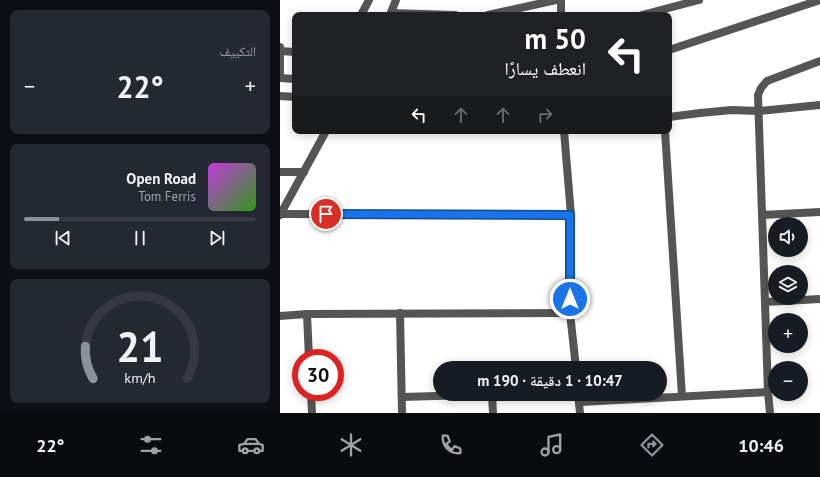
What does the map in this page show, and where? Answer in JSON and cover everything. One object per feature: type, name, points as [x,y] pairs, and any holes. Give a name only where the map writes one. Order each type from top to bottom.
[{"type":"street","points":[[363,12],[369,0]]},
{"type":"street","points":[[391,12],[396,0]]},
{"type":"street","points":[[502,12],[556,0]]},
{"type":"street","points":[[561,0],[561,12]]},
{"type":"street","points":[[653,12],[699,0]]},
{"type":"street","points":[[672,49],[820,0]]},
{"type":"street","points":[[292,52],[280,50],[280,78],[292,79]]},
{"type":"street","points":[[667,396],[768,392],[758,95],[761,88],[767,82],[820,62]]},
{"type":"street","points":[[280,96],[292,97]]},
{"type":"street","points":[[672,117],[700,112],[732,110],[759,111],[820,105]]},
{"type":"street","points":[[324,134],[280,214],[570,215]]},
{"type":"street","points":[[564,134],[570,215],[570,314],[575,361]]},
{"type":"street","points":[[665,134],[682,396]]},
{"type":"street","points":[[280,172],[304,172]]},
{"type":"street","points":[[762,215],[820,212]]},
{"type":"street","points":[[765,302],[820,299]]},
{"type":"street","points":[[280,316],[307,314],[570,314]]},
{"type":"street","points":[[307,314],[309,349]]},
{"type":"street","points":[[400,314],[402,413]]},
{"type":"street","points":[[402,397],[433,396]]},
{"type":"street","points":[[311,401],[312,413]]},
{"type":"street","points":[[492,401],[493,413]]},
{"type":"street","points":[[579,401],[580,413]]},
{"type":"street","points":[[769,401],[770,413]]},
{"type":"route","points":[[326,214],[570,215],[570,299]]}]
